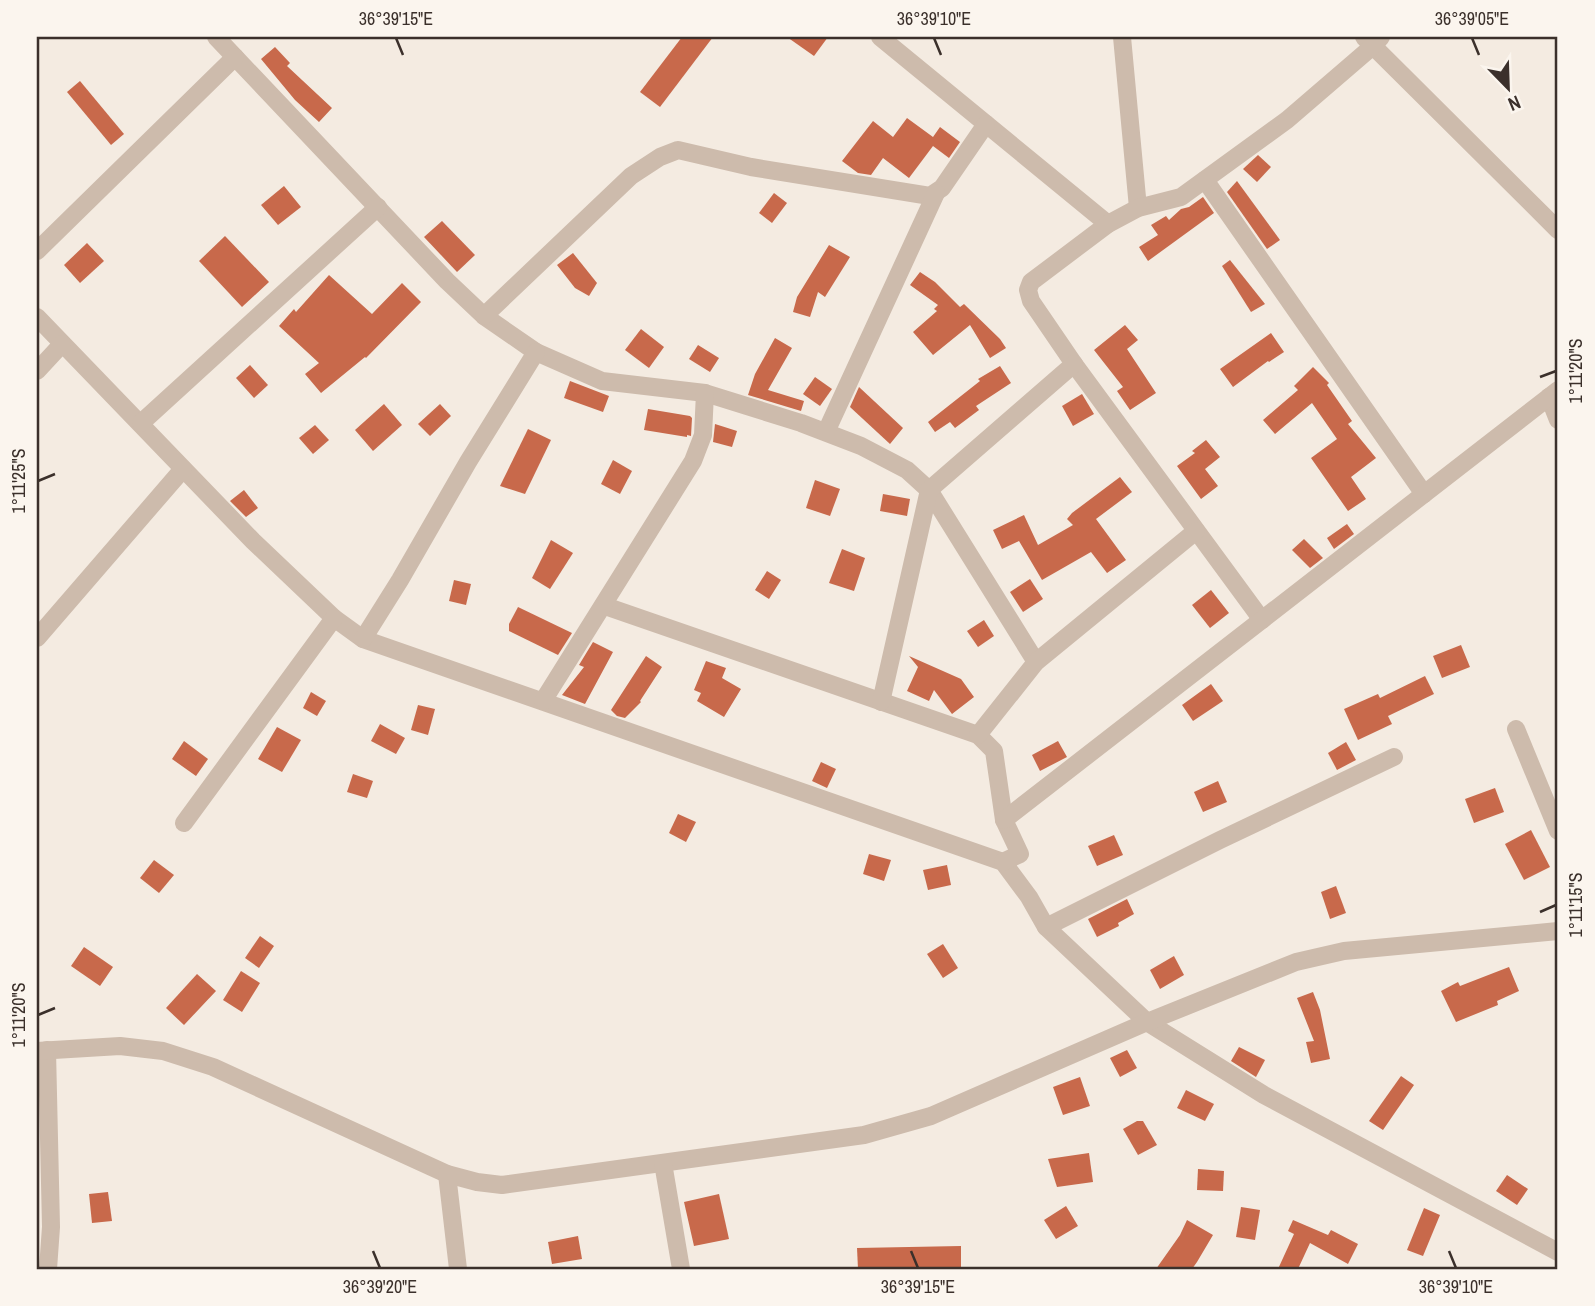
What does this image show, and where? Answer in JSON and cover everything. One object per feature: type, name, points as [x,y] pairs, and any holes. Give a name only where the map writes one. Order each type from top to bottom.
[{"type":"street","points":[[216,37],[447,281],[484,316],[536,352],[602,381],[705,393],[826,432],[908,470],[929,490],[1036,663]]},
{"type":"street","points":[[880,37],[1108,224]]},
{"type":"street","points":[[1122,37],[1138,208]]},
{"type":"street","points":[[1262,620],[1031,301],[1028,290],[1031,282],[1108,224],[1138,208],[1181,197],[1287,120],[1373,40],[1558,230]]},
{"type":"street","points":[[37,251],[235,57]]},
{"type":"street","points":[[826,432],[936,193],[986,124]]},
{"type":"street","points":[[484,316],[631,176],[670,152],[678,150],[751,167],[850,181],[922,196],[936,193]]},
{"type":"street","points":[[1205,180],[1424,494]]},
{"type":"street","points":[[141,424],[378,207]]},
{"type":"street","points":[[37,317],[253,541],[334,618],[363,639],[1003,862],[1029,897],[1046,927],[1147,1022],[1264,1094],[1558,1252]]},
{"type":"street","points":[[37,371],[62,344]]},
{"type":"street","points":[[363,639],[536,352]]},
{"type":"street","points":[[881,702],[929,490],[1074,363]]},
{"type":"street","points":[[543,701],[694,461],[703,435],[705,393]]},
{"type":"street","points":[[1004,820],[1553,393],[1558,420]]},
{"type":"street","points":[[37,638],[183,469]]},
{"type":"street","points":[[978,736],[1036,663],[1196,531]]},
{"type":"street","points":[[605,606],[978,736],[994,751],[1004,820],[1020,854],[1003,862]]},
{"type":"street","points":[[184,823],[334,618]]},
{"type":"street","points":[[1516,729],[1558,831]]},
{"type":"street","points":[[1046,927],[1394,757]]},
{"type":"street","points":[[48,1269],[51,1227],[42,1050],[120,1046],[163,1051],[213,1067],[447,1174],[502,1185],[864,1135],[932,1116],[1147,1022],[1296,962],[1332,953],[1558,931]]},
{"type":"street","points":[[663,1163],[681,1269]]},
{"type":"street","points":[[447,1174],[458,1269]]},
{"type":"building","points":[[682,37],[713,37],[660,107],[640,92]]},
{"type":"building","points":[[787,37],[828,37],[814,56]]},
{"type":"building","points":[[275,47],[290,63],[287,66],[332,108],[319,122],[295,100],[261,59]]},
{"type":"building","points":[[80,81],[124,134],[111,145],[67,92]]},
{"type":"building","points":[[907,118],[933,137],[940,127],[960,142],[949,158],[933,146],[909,178],[883,158],[871,175],[858,173],[842,161],[873,121],[893,137]]},
{"type":"building","points":[[1258,155],[1271,167],[1257,182],[1243,169]]},
{"type":"building","points":[[1237,181],[1280,240],[1267,249],[1227,192]]},
{"type":"building","points":[[284,186],[301,207],[278,225],[261,205]]},
{"type":"building","points":[[774,193],[787,203],[772,223],[759,213]]},
{"type":"building","points":[[1203,197],[1214,213],[1148,261],[1139,247],[1158,235],[1151,225],[1166,216],[1169,220],[1181,209]]},
{"type":"building","points":[[442,221],[475,255],[457,272],[424,237]]},
{"type":"building","points":[[225,236],[269,282],[242,307],[199,261]]},
{"type":"building","points":[[87,243],[104,261],[80,283],[64,265]]},
{"type":"building","points":[[829,245],[850,257],[825,297],[818,292],[810,317],[793,312],[797,297]]},
{"type":"building","points":[[573,253],[597,283],[589,296],[575,288],[557,265]]},
{"type":"building","points":[[1230,260],[1265,304],[1251,312],[1222,266]]},
{"type":"building","points":[[920,272],[935,282],[960,307],[964,304],[1006,348],[990,358],[970,325],[933,355],[913,332],[937,311],[934,309],[938,305],[910,285]]},
{"type":"building","points":[[329,275],[372,314],[402,283],[421,302],[366,358],[321,393],[305,374],[319,363],[279,326],[294,309],[296,312]]},
{"type":"building","points":[[1125,325],[1138,340],[1127,349],[1156,393],[1130,410],[1117,391],[1123,387],[1094,350]]},
{"type":"building","points":[[641,329],[664,347],[649,368],[625,350]]},
{"type":"building","points":[[1271,333],[1284,352],[1233,387],[1220,369]]},
{"type":"building","points":[[775,338],[792,348],[768,390],[804,401],[801,411],[748,395],[755,374]]},
{"type":"building","points":[[698,345],[719,358],[710,372],[689,359]]},
{"type":"building","points":[[250,365],[268,385],[254,398],[236,378]]},
{"type":"building","points":[[1000,366],[1011,383],[976,406],[979,410],[955,428],[950,422],[935,432],[928,422],[980,381],[978,379]]},
{"type":"building","points":[[1313,367],[1329,383],[1327,385],[1352,421],[1348,424],[1376,458],[1351,477],[1366,499],[1348,511],[1311,458],[1337,439],[1312,403],[1275,434],[1263,420],[1298,390],[1294,386]]},
{"type":"building","points":[[815,377],[832,389],[820,406],[803,394]]},
{"type":"building","points":[[570,381],[609,396],[603,412],[564,398]]},
{"type":"building","points":[[859,387],[903,428],[890,444],[850,407]]},
{"type":"building","points":[[1082,394],[1094,414],[1073,426],[1062,406]]},
{"type":"building","points":[[384,404],[402,425],[373,451],[355,430]]},
{"type":"building","points":[[440,404],[451,416],[430,436],[418,424]]},
{"type":"building","points":[[648,409],[690,416],[691,436],[644,430]]},
{"type":"building","points":[[715,424],[737,431],[732,447],[713,442]]},
{"type":"building","points":[[315,425],[329,440],[313,454],[299,438]]},
{"type":"building","points":[[528,429],[551,440],[525,494],[500,486]]},
{"type":"building","points":[[1206,440],[1220,457],[1205,469],[1218,486],[1201,499],[1177,466],[1195,453],[1192,451]]},
{"type":"building","points":[[613,460],[632,471],[620,494],[601,484]]},
{"type":"building","points":[[1120,477],[1132,492],[1096,519],[1126,560],[1107,573],[1091,552],[1042,580],[1019,541],[1002,549],[993,530],[1024,515],[1038,545],[1073,525],[1067,519],[1072,513]]},
{"type":"building","points":[[815,480],[840,489],[830,516],[806,508]]},
{"type":"building","points":[[244,490],[258,508],[246,517],[230,501]]},
{"type":"building","points":[[883,494],[910,499],[907,516],[880,511]]},
{"type":"building","points":[[1347,524],[1354,534],[1334,549],[1327,538]]},
{"type":"building","points":[[1304,539],[1323,558],[1310,568],[1292,550]]},
{"type":"building","points":[[551,540],[573,553],[550,589],[532,578]]},
{"type":"building","points":[[842,549],[865,558],[854,591],[829,583]]},
{"type":"building","points":[[767,571],[781,580],[769,599],[755,590]]},
{"type":"building","points":[[1030,579],[1043,599],[1023,612],[1010,592]]},
{"type":"building","points":[[454,580],[471,584],[466,605],[449,601]]},
{"type":"building","points":[[1211,590],[1229,613],[1210,628],[1192,605]]},
{"type":"building","points":[[518,607],[572,633],[558,655],[509,631],[509,624]]},
{"type":"building","points":[[984,620],[994,636],[978,647],[967,631]]},
{"type":"building","points":[[593,642],[613,652],[585,704],[562,695],[584,667],[579,665]]},
{"type":"building","points":[[1461,645],[1470,667],[1442,678],[1433,656]]},
{"type":"building","points":[[646,656],[662,667],[641,702],[625,718],[617,716],[611,710]]},
{"type":"building","points":[[909,656],[961,679],[974,697],[952,714],[934,690],[929,701],[907,691],[918,667]]},
{"type":"building","points":[[706,661],[726,668],[722,678],[741,689],[724,717],[697,701],[701,693],[694,690]]},
{"type":"building","points":[[1425,676],[1434,694],[1388,716],[1392,724],[1358,740],[1344,709],[1378,694],[1380,698]]},
{"type":"building","points":[[1211,684],[1223,701],[1193,721],[1182,705]]},
{"type":"building","points":[[311,692],[326,701],[317,716],[303,708]]},
{"type":"building","points":[[418,705],[435,709],[428,735],[411,730]]},
{"type":"building","points":[[380,724],[405,738],[396,754],[371,741]]},
{"type":"building","points":[[277,727],[301,740],[282,772],[258,759]]},
{"type":"building","points":[[184,741],[208,759],[196,776],[172,759]]},
{"type":"building","points":[[1058,741],[1067,757],[1040,771],[1032,755]]},
{"type":"building","points":[[1346,742],[1356,760],[1337,770],[1328,753]]},
{"type":"building","points":[[821,762],[836,769],[827,788],[812,781]]},
{"type":"building","points":[[353,774],[373,781],[367,798],[347,792]]},
{"type":"building","points":[[1218,781],[1227,802],[1203,812],[1194,792]]},
{"type":"building","points":[[1495,788],[1504,812],[1474,823],[1465,799]]},
{"type":"building","points":[[678,814],[696,822],[686,842],[669,833]]},
{"type":"building","points":[[1531,830],[1550,867],[1524,880],[1505,844]]},
{"type":"building","points":[[1114,835],[1123,855],[1097,866],[1088,846]]},
{"type":"building","points":[[869,854],[891,860],[884,881],[863,874]]},
{"type":"building","points":[[154,860],[174,875],[159,893],[140,878]]},
{"type":"building","points":[[947,865],[951,885],[928,890],[923,870]]},
{"type":"building","points":[[1336,886],[1346,913],[1330,919],[1321,892]]},
{"type":"building","points":[[1127,899],[1134,914],[1118,923],[1119,926],[1097,937],[1088,919]]},
{"type":"building","points":[[260,936],[274,946],[259,968],[245,958]]},
{"type":"building","points":[[943,944],[958,968],[943,978],[927,954]]},
{"type":"building","points":[[84,947],[113,967],[100,986],[71,966]]},
{"type":"building","points":[[1174,956],[1184,975],[1160,989],[1150,970]]},
{"type":"building","points":[[1509,967],[1519,991],[1497,1001],[1498,1005],[1456,1022],[1441,991],[1458,982],[1460,986]]},
{"type":"building","points":[[241,971],[260,983],[242,1012],[223,1000]]},
{"type":"building","points":[[197,974],[216,991],[184,1025],[166,1008]]},
{"type":"building","points":[[1313,992],[1320,1010],[1330,1059],[1311,1063],[1306,1042],[1314,1041],[1297,998]]},
{"type":"building","points":[[1239,1047],[1265,1060],[1256,1077],[1231,1061]]},
{"type":"building","points":[[1127,1050],[1137,1068],[1120,1077],[1110,1058]]},
{"type":"building","points":[[1401,1076],[1414,1085],[1383,1130],[1369,1121]]},
{"type":"building","points":[[1080,1077],[1090,1106],[1063,1115],[1053,1087]]},
{"type":"building","points":[[1186,1090],[1214,1104],[1205,1121],[1177,1108]]},
{"type":"building","points":[[1137,1121],[1143,1121],[1157,1145],[1138,1155],[1123,1129]]},
{"type":"building","points":[[1089,1153],[1093,1182],[1057,1187],[1048,1159]]},
{"type":"building","points":[[1198,1169],[1224,1171],[1223,1191],[1197,1190]]},
{"type":"building","points":[[1507,1175],[1528,1189],[1517,1205],[1496,1191]]},
{"type":"building","points":[[108,1192],[112,1221],[92,1223],[89,1194]]},
{"type":"building","points":[[719,1194],[729,1239],[694,1246],[684,1202]]},
{"type":"building","points":[[1066,1206],[1078,1226],[1056,1239],[1044,1220]]},
{"type":"building","points":[[1241,1207],[1260,1210],[1255,1240],[1236,1237]]},
{"type":"building","points":[[1424,1208],[1440,1215],[1423,1256],[1407,1250]]},
{"type":"building","points":[[1187,1220],[1213,1235],[1197,1262],[1192,1269],[1156,1269],[1180,1235]]},
{"type":"building","points":[[1293,1220],[1328,1235],[1331,1230],[1358,1244],[1348,1264],[1310,1243],[1298,1269],[1278,1269],[1294,1234],[1288,1231]]},
{"type":"building","points":[[578,1236],[582,1259],[552,1264],[548,1242]]},
{"type":"building","points":[[961,1246],[961,1269],[858,1269],[857,1248]]}]
